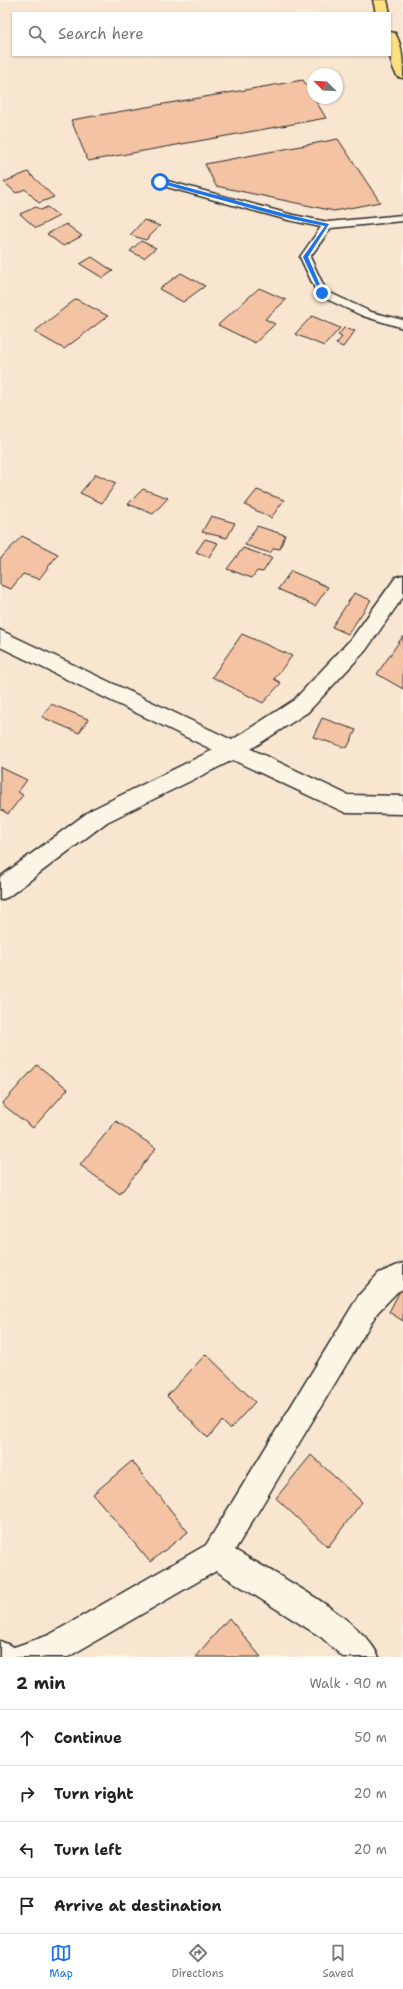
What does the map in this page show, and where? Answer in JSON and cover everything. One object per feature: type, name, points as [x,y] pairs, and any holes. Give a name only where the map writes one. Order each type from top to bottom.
[{"type":"highway","points":[[380,0],[383,12]]},
{"type":"highway","points":[[391,39],[403,74]]},
{"type":"street","points":[[0,890],[99,816],[233,750],[301,706],[359,644],[403,582]]},
{"type":"street","points":[[0,638],[346,804],[403,805]]},
{"type":"street","points":[[25,1657],[55,1648],[216,1554],[368,1304],[388,1282],[403,1276]]},
{"type":"street","points":[[216,1554],[332,1626],[364,1657]]},
{"type":"lane","points":[[160,182],[292,218],[328,225],[403,218]]},
{"type":"lane","points":[[328,225],[306,257],[322,293],[367,314],[403,324]]},
{"type":"shaded area","points":[[0,0],[403,0],[403,1657],[0,1657]]},
{"type":"building","points":[[303,80],[307,87],[307,104],[318,104],[326,118],[88,161],[71,120]]},
{"type":"building","points":[[338,139],[380,202],[334,211],[216,186],[205,164]]},
{"type":"building","points":[[28,172],[54,197],[39,203],[25,189],[16,193],[4,182]]},
{"type":"building","points":[[36,207],[41,210],[47,207],[59,216],[36,228],[20,214]]},
{"type":"building","points":[[144,220],[160,226],[146,240],[130,235]]},
{"type":"building","points":[[66,224],[82,236],[63,246],[47,234]]},
{"type":"building","points":[[141,241],[156,248],[144,258],[130,251]]},
{"type":"building","points":[[92,257],[113,271],[103,278],[80,264]]},
{"type":"building","points":[[181,273],[205,286],[183,302],[159,289]]},
{"type":"building","points":[[259,288],[286,300],[265,319],[275,324],[255,343],[218,325]]},
{"type":"building","points":[[76,299],[108,316],[64,349],[34,332]]},
{"type":"building","points":[[312,316],[340,328],[324,346],[295,334]]},
{"type":"building","points":[[344,328],[355,331],[343,347],[336,344],[342,337],[338,335]]},
{"type":"building","points":[[96,474],[116,483],[102,503],[80,493]]},
{"type":"building","points":[[143,489],[168,498],[153,514],[128,504]]},
{"type":"building","points":[[257,490],[284,500],[271,518],[245,505]]},
{"type":"building","points":[[211,516],[235,523],[227,538],[202,532]]},
{"type":"building","points":[[257,526],[285,535],[280,549],[274,548],[270,553],[245,545]]},
{"type":"building","points":[[22,536],[58,554],[39,579],[23,574],[11,589],[0,585],[0,559]]},
{"type":"building","points":[[205,539],[218,543],[209,557],[196,552]]},
{"type":"building","points":[[243,548],[272,558],[263,572],[257,571],[252,578],[227,569]]},
{"type":"building","points":[[291,571],[328,587],[315,606],[278,589]]},
{"type":"building","points":[[354,593],[371,600],[348,634],[332,627]]},
{"type":"building","points":[[242,634],[292,656],[274,679],[281,683],[263,703],[212,677]]},
{"type":"building","points":[[403,636],[403,689],[377,674]]},
{"type":"building","points":[[51,704],[88,719],[79,733],[42,717]]},
{"type":"building","points":[[322,718],[356,730],[347,748],[313,737]]},
{"type":"building","points":[[0,767],[27,780],[18,792],[23,795],[8,814],[0,809]]},
{"type":"building","points":[[37,1065],[68,1089],[33,1128],[2,1104]]},
{"type":"building","points":[[116,1121],[156,1148],[120,1194],[80,1165]]},
{"type":"building","points":[[401,1289],[403,1290],[403,1321],[389,1312]]},
{"type":"building","points":[[206,1354],[255,1402],[230,1429],[222,1421],[208,1438],[167,1396]]},
{"type":"building","points":[[311,1455],[362,1502],[328,1547],[276,1498]]},
{"type":"building","points":[[132,1461],[188,1532],[150,1562],[93,1494]]},
{"type":"building","points":[[229,1618],[261,1657],[195,1657]]},
{"type":"route","points":[[160,182],[292,218],[328,225],[306,257],[322,293]]}]
